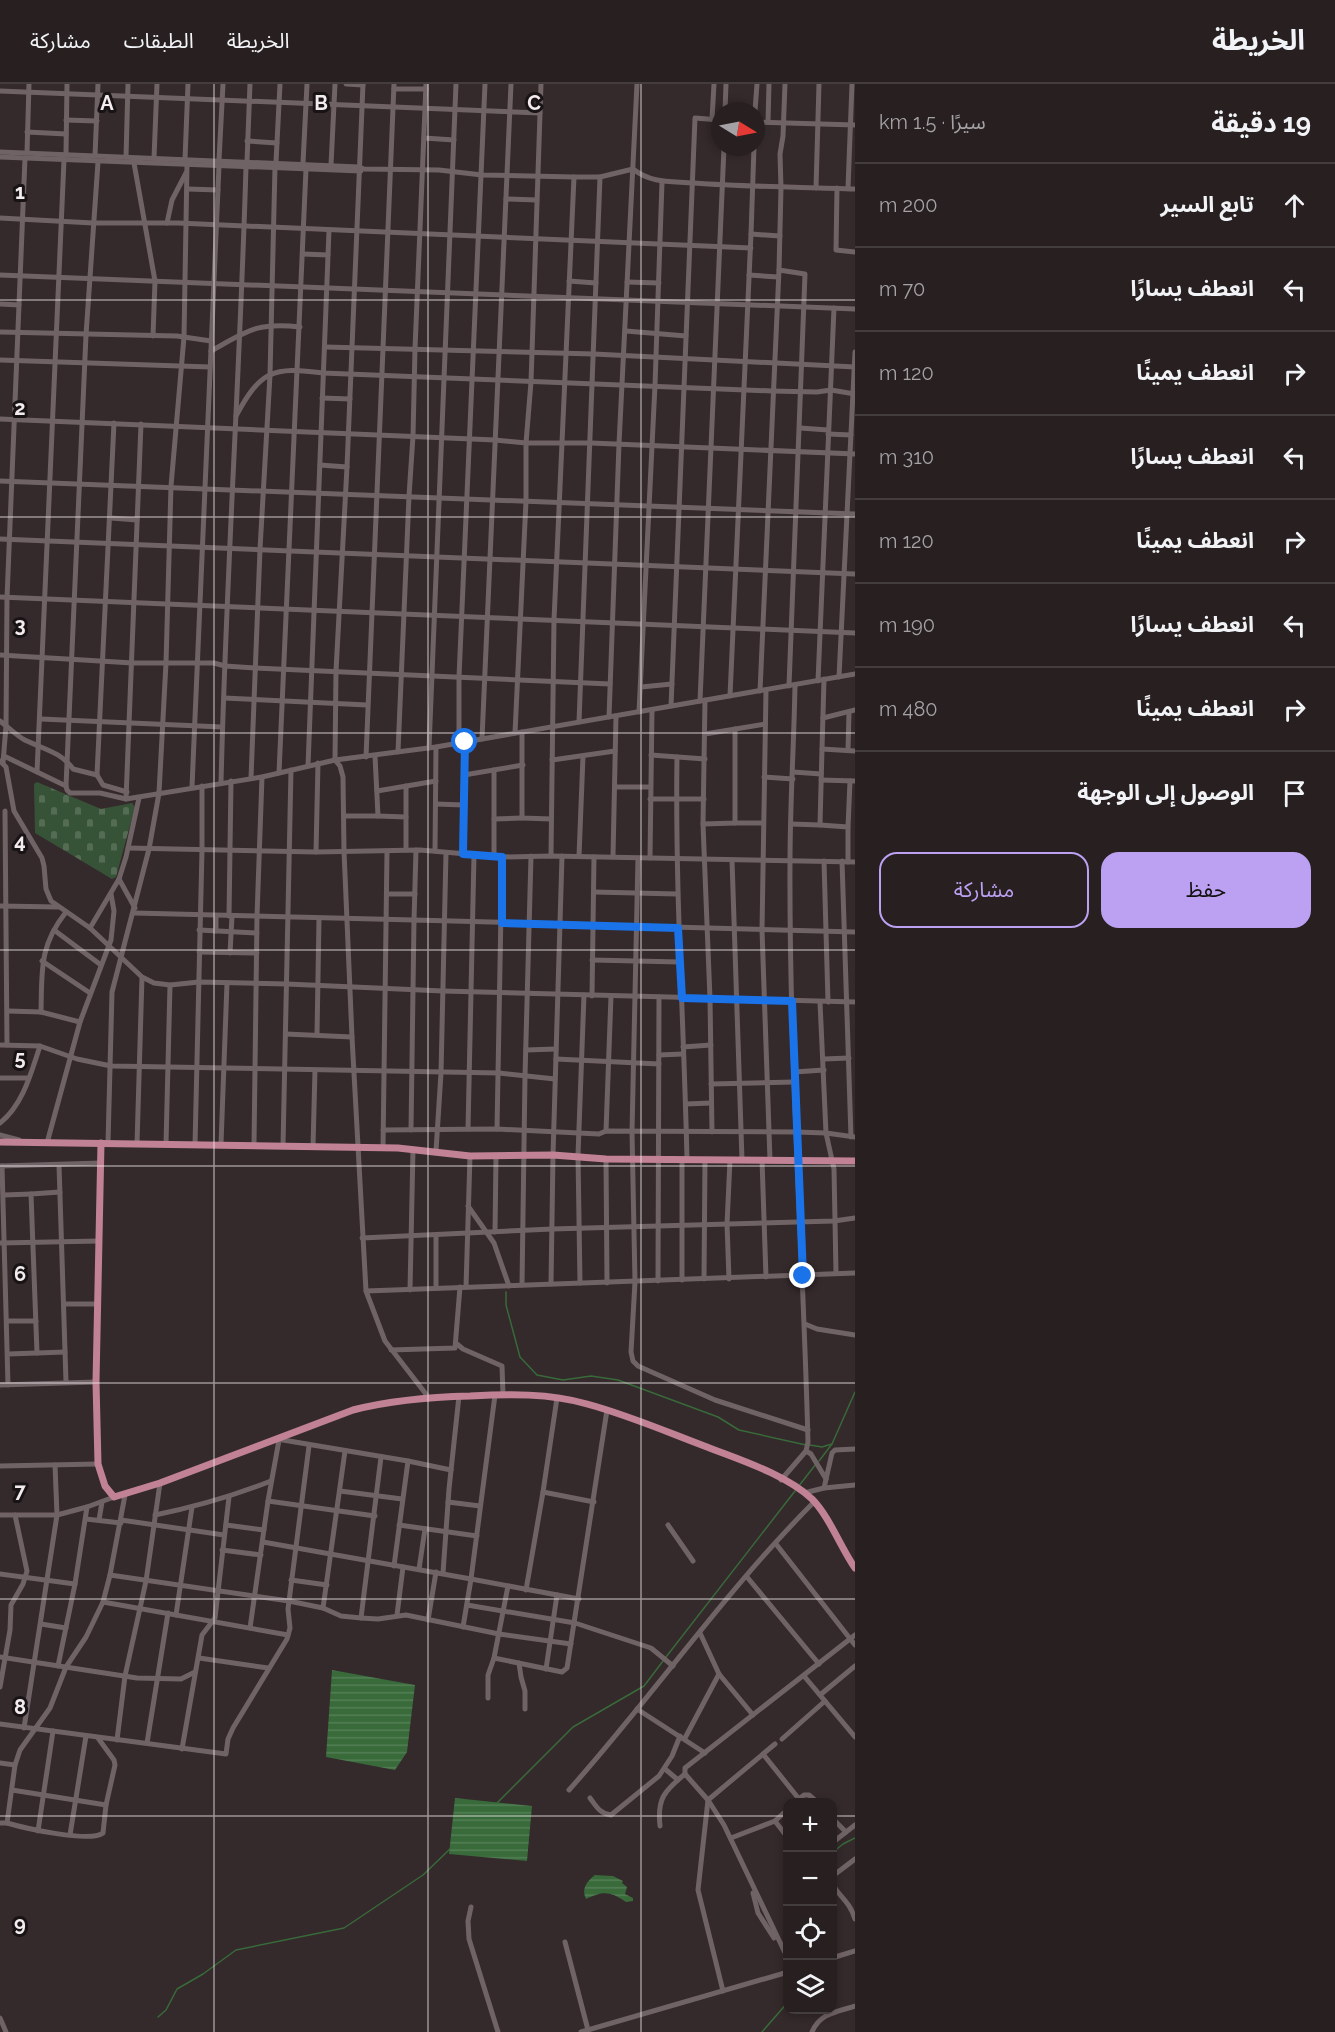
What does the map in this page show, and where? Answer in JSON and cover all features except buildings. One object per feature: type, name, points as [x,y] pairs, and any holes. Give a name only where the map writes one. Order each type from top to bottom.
[{"type":"main road","points":[[0,1142],[358,1147],[413,1149],[496,1157],[524,1154],[579,1155],[606,1159],[855,1161]]},
{"type":"main road","points":[[104,1143],[101,1163],[97,1304],[98,1464],[105,1486],[114,1497],[160,1484],[353,1410],[379,1404],[459,1396],[499,1395],[557,1398],[607,1410],[734,1457],[793,1486],[814,1502],[855,1568]]},
{"type":"street","points":[[29,84],[3,655],[6,726],[2,760],[6,767],[14,811],[42,858],[47,895],[66,912],[90,928],[142,977],[154,983],[170,985],[199,982],[256,983],[526,994],[855,1002]]},
{"type":"street","points":[[37,772],[44,657],[67,84]]},
{"type":"street","points":[[98,84],[97,159],[84,363],[69,763],[66,786],[70,793],[100,793],[126,799],[139,798],[192,787],[262,777],[335,760],[462,743],[855,674]]},
{"type":"street","points":[[126,157],[128,84]]},
{"type":"street","points":[[154,158],[157,84]]},
{"type":"street","points":[[104,1143],[111,1066],[112,992],[149,849],[159,793],[166,663],[171,486],[183,337],[188,84]]},
{"type":"street","points":[[192,787],[223,84]]},
{"type":"street","points":[[221,783],[250,84]]},
{"type":"street","points":[[251,778],[262,490],[270,375],[280,84],[271,84]]},
{"type":"street","points":[[279,772],[302,286],[307,84]]},
{"type":"street","points":[[332,165],[335,84]]},
{"type":"street","points":[[346,84],[363,84],[336,671],[335,760],[343,777],[344,851],[362,1238],[366,1291],[381,1333],[391,1350],[411,1372],[429,1398]]},
{"type":"street","points":[[429,748],[456,84]]},
{"type":"street","points":[[463,854],[464,775],[459,677],[485,84]]},
{"type":"street","points":[[482,739],[511,84]]},
{"type":"street","points":[[515,733],[526,501],[526,443],[531,382],[541,84]]},
{"type":"street","points":[[613,857],[615,751],[610,684],[637,84]]},
{"type":"street","points":[[713,102],[714,84]]},
{"type":"street","points":[[725,102],[726,84]]},
{"type":"street","points":[[756,102],[757,84]]},
{"type":"street","points":[[769,84],[768,122],[853,125]]},
{"type":"street","points":[[766,1277],[763,1223],[768,1132],[762,930],[765,724],[763,628],[780,236],[780,154],[785,84]]},
{"type":"street","points":[[816,188],[819,84]]},
{"type":"street","points":[[0,157],[65,157],[186,165],[219,163],[423,170],[507,176],[600,177],[633,169],[644,177],[662,182],[781,188],[852,188],[852,84]]},
{"type":"street","points":[[366,757],[394,87],[426,86],[398,752]]},
{"type":"street","points":[[0,91],[540,113]]},
{"type":"street","points":[[671,706],[695,118],[711,119]]},
{"type":"street","points":[[66,120],[97,121]]},
{"type":"street","points":[[27,132],[66,134]]},
{"type":"street","points":[[424,138],[454,140]]},
{"type":"street","points":[[247,141],[277,143]]},
{"type":"street","points":[[0,152],[26,156]]},
{"type":"street","points":[[712,1132],[708,928],[703,824],[705,734],[703,625],[724,156]]},
{"type":"street","points":[[730,696],[754,156]]},
{"type":"street","points":[[97,159],[154,158],[186,165]]},
{"type":"street","points":[[134,163],[155,281],[153,336]]},
{"type":"street","points":[[167,223],[172,201],[186,165]]},
{"type":"street","points":[[305,166],[332,165],[360,169]]},
{"type":"street","points":[[551,856],[554,620],[574,177]]},
{"type":"street","points":[[579,722],[600,177]]},
{"type":"street","points":[[639,712],[650,506],[662,182]]},
{"type":"street","points":[[837,188],[836,248],[839,251],[855,252]]},
{"type":"street","points":[[187,189],[218,190]]},
{"type":"street","points":[[506,200],[537,200]]},
{"type":"street","points":[[0,219],[93,223],[145,222],[750,248]]},
{"type":"street","points":[[308,766],[329,230]]},
{"type":"street","points":[[751,234],[780,236]]},
{"type":"street","points":[[303,254],[328,255]]},
{"type":"street","points":[[749,276],[805,273],[791,630],[792,1001],[805,1324],[807,1447],[826,1479]]},
{"type":"street","points":[[0,275],[855,309]]},
{"type":"street","points":[[569,281],[596,283]]},
{"type":"street","points":[[627,282],[658,283]]},
{"type":"street","points":[[0,304],[19,305]]},
{"type":"street","points":[[820,825],[823,718],[819,631],[834,308]]},
{"type":"street","points":[[211,351],[258,327],[270,325],[300,327]]},
{"type":"street","points":[[626,331],[686,336]]},
{"type":"street","points":[[0,332],[183,337],[211,341]]},
{"type":"street","points":[[325,346],[594,354],[855,367]]},
{"type":"street","points":[[839,677],[848,514],[852,483],[851,435],[855,352]]},
{"type":"street","points":[[0,360],[210,367]]},
{"type":"street","points":[[236,416],[251,389],[270,375],[298,370],[498,381],[801,392],[829,390],[854,394]]},
{"type":"street","points":[[322,398],[350,399]]},
{"type":"street","points":[[0,419],[295,430],[470,438],[526,443],[591,443],[852,454]]},
{"type":"street","points":[[114,423],[110,544],[97,775],[103,785],[127,792]]},
{"type":"street","points":[[126,799],[141,424]]},
{"type":"street","points":[[800,428],[851,435]]},
{"type":"street","points":[[320,465],[347,467]]},
{"type":"street","points":[[0,481],[855,514]]},
{"type":"street","points":[[111,519],[137,520]]},
{"type":"street","points":[[0,539],[855,573]]},
{"type":"street","points":[[0,597],[855,633]]},
{"type":"street","points":[[3,655],[103,662],[214,663],[255,668],[610,684]]},
{"type":"street","points":[[641,687],[672,684]]},
{"type":"street","points":[[224,698],[367,705]]},
{"type":"street","points":[[650,858],[652,710]]},
{"type":"street","points":[[822,749],[852,750],[852,711],[823,718]]},
{"type":"street","points":[[41,719],[222,727]]},
{"type":"street","points":[[0,721],[13,733],[56,754],[69,763],[72,769],[97,775]]},
{"type":"street","points":[[705,734],[765,724]]},
{"type":"street","points":[[735,729],[735,823]]},
{"type":"street","points":[[522,732],[522,818]]},
{"type":"street","points":[[435,851],[436,747]]},
{"type":"street","points":[[552,760],[615,751]]},
{"type":"street","points":[[651,755],[705,759]]},
{"type":"street","points":[[375,756],[378,816]]},
{"type":"street","points":[[579,856],[583,756]]},
{"type":"street","points":[[677,757],[676,859],[687,1133],[681,1226],[682,1280]]},
{"type":"street","points":[[2,760],[37,772],[66,786]]},
{"type":"street","points":[[316,852],[318,763]]},
{"type":"street","points":[[464,775],[523,765]]},
{"type":"street","points":[[283,1146],[291,770]]},
{"type":"street","points":[[494,770],[494,856]]},
{"type":"street","points":[[254,1145],[257,916],[262,777]]},
{"type":"street","points":[[383,1130],[497,1129],[599,1134],[606,1131],[796,1132],[853,1137],[843,932],[845,862],[852,781],[821,777],[764,777]]},
{"type":"street","points":[[230,953],[231,781]]},
{"type":"street","points":[[377,791],[436,781]]},
{"type":"street","points":[[195,1145],[202,786]]},
{"type":"street","points":[[406,786],[406,850]]},
{"type":"street","points":[[615,787],[650,787]]},
{"type":"street","points":[[90,928],[119,879],[139,798]]},
{"type":"street","points":[[650,799],[704,799]]},
{"type":"street","points":[[436,804],[464,806]]},
{"type":"street","points":[[7,1045],[8,998],[3,906],[3,811],[14,811]]},
{"type":"street","points":[[344,816],[406,817]]},
{"type":"street","points":[[494,819],[551,819]]},
{"type":"street","points":[[703,824],[762,823]]},
{"type":"street","points":[[791,824],[848,827]]},
{"type":"street","points":[[128,848],[290,852],[416,850],[502,857],[579,856],[855,862]]},
{"type":"street","points":[[383,1148],[387,850]]},
{"type":"street","points":[[411,1130],[416,850]]},
{"type":"street","points":[[436,1151],[441,1072],[446,853]]},
{"type":"street","points":[[468,1129],[474,855]]},
{"type":"street","points":[[522,1285],[526,994],[531,856]]},
{"type":"street","points":[[551,1284],[562,856]]},
{"type":"street","points":[[497,1129],[502,857]]},
{"type":"street","points":[[592,996],[594,857]]},
{"type":"street","points":[[638,858],[632,1132],[635,1282],[631,1352],[633,1361],[638,1366],[715,1400],[808,1430]]},
{"type":"street","points":[[732,860],[742,1160]]},
{"type":"street","points":[[824,861],[828,1002]]},
{"type":"street","points":[[119,879],[134,910]]},
{"type":"street","points":[[594,892],[677,894]]},
{"type":"street","points":[[47,1143],[80,1022],[109,947],[114,911],[111,894]]},
{"type":"street","points":[[387,894],[415,894]]},
{"type":"street","points":[[3,906],[59,906]]},
{"type":"street","points":[[134,910],[208,916],[855,932]]},
{"type":"street","points":[[41,1012],[42,961],[54,930],[66,912]]},
{"type":"street","points":[[208,916],[208,931]]},
{"type":"street","points":[[216,916],[216,931]]},
{"type":"street","points":[[223,931],[229,916]]},
{"type":"street","points":[[317,1035],[319,919]]},
{"type":"street","points":[[54,930],[101,965]]},
{"type":"street","points":[[199,930],[257,933]]},
{"type":"street","points":[[199,952],[257,953]]},
{"type":"street","points":[[592,960],[680,962]]},
{"type":"street","points":[[42,961],[90,993]]},
{"type":"street","points":[[137,1144],[142,977]]},
{"type":"street","points":[[221,1144],[227,983]]},
{"type":"street","points":[[166,1144],[170,985]]},
{"type":"street","points":[[579,1284],[579,1155],[584,995]]},
{"type":"street","points":[[606,1131],[610,996]]},
{"type":"street","points":[[658,1281],[659,997]]},
{"type":"street","points":[[0,998],[8,998]]},
{"type":"street","points":[[820,1002],[826,1133],[833,1161],[836,1273]]},
{"type":"street","points":[[8,1011],[41,1012],[80,1022]]},
{"type":"street","points":[[286,1034],[352,1037]]},
{"type":"street","points":[[0,1045],[40,1046],[70,1057],[111,1066],[499,1073],[555,1079]]},
{"type":"street","points":[[683,1047],[711,1045]]},
{"type":"street","points":[[0,1124],[15,1107],[40,1046]]},
{"type":"street","points":[[526,1050],[556,1049]]},
{"type":"street","points":[[659,1055],[683,1054]]},
{"type":"street","points":[[824,1059],[849,1058]]},
{"type":"street","points":[[556,1059],[659,1064]]},
{"type":"street","points":[[313,1147],[315,1070]]},
{"type":"street","points":[[794,1072],[824,1070]]},
{"type":"street","points":[[0,1078],[28,1078]]},
{"type":"street","points":[[711,1084],[794,1082]]},
{"type":"street","points":[[686,1104],[711,1103]]},
{"type":"street","points":[[0,1135],[26,1142]]},
{"type":"street","points":[[410,1290],[413,1149]]},
{"type":"street","points":[[391,1350],[452,1349],[457,1344],[467,1234],[470,1156]]},
{"type":"street","points":[[491,1233],[496,1157]]},
{"type":"street","points":[[606,1159],[606,1282]]},
{"type":"street","points":[[704,1280],[705,1160]]},
{"type":"street","points":[[729,1279],[727,1224],[730,1160]]},
{"type":"street","points":[[8,1385],[3,1243],[4,1195],[1,1166],[101,1163]]},
{"type":"street","points":[[59,1165],[66,1382]]},
{"type":"street","points":[[4,1195],[60,1192]]},
{"type":"street","points":[[31,1194],[37,1353]]},
{"type":"street","points":[[468,1206],[491,1233],[509,1286]]},
{"type":"street","points":[[362,1238],[552,1229],[834,1221],[855,1218]]},
{"type":"street","points":[[436,1235],[436,1288]]},
{"type":"street","points":[[3,1243],[99,1241]]},
{"type":"street","points":[[366,1291],[855,1273]]},
{"type":"street","points":[[64,1304],[97,1304]]},
{"type":"street","points":[[0,1306],[7,1306]]},
{"type":"street","points":[[7,1321],[36,1321]]},
{"type":"street","points":[[805,1324],[817,1329],[855,1335]]},
{"type":"street","points":[[457,1344],[463,1349],[502,1366],[463,1627]]},
{"type":"street","points":[[8,1354],[65,1352]]},
{"type":"street","points":[[0,1385],[96,1382]]},
{"type":"street","points":[[443,1574],[459,1396]]},
{"type":"street","points":[[526,1590],[557,1398]]},
{"type":"street","points":[[494,1658],[565,1671],[579,1599],[607,1410]]},
{"type":"street","points":[[250,1628],[278,1439],[451,1470]]},
{"type":"street","points":[[0,1724],[226,1754],[228,1738],[233,1728],[288,1635],[291,1580],[309,1446]]},
{"type":"street","points":[[781,1480],[807,1447]]},
{"type":"street","points":[[824,1488],[832,1453],[835,1450],[855,1449]]},
{"type":"street","points":[[323,1608],[345,1451]]},
{"type":"street","points":[[360,1618],[381,1457]]},
{"type":"street","points":[[394,1566],[408,1461]]},
{"type":"street","points":[[0,1466],[98,1464]]},
{"type":"street","points":[[24,1728],[57,1515],[55,1465]]},
{"type":"street","points":[[155,1515],[229,1497],[271,1481]]},
{"type":"street","points":[[117,1740],[125,1676],[146,1581],[160,1484]]},
{"type":"street","points":[[802,1492],[855,1485]]},
{"type":"street","points":[[340,1491],[402,1499]]},
{"type":"street","points":[[543,1492],[594,1502]]},
{"type":"street","points":[[98,1738],[115,1764],[106,1805],[104,1830],[101,1835],[96,1837],[70,1835],[3,1823],[20,1749],[54,1701],[66,1667],[86,1637],[103,1602],[125,1495]]},
{"type":"street","points":[[0,1515],[57,1515],[114,1497]]},
{"type":"street","points":[[182,1749],[202,1635],[213,1621],[229,1497]]},
{"type":"street","points":[[268,1501],[375,1516]]},
{"type":"street","points":[[99,1520],[102,1502]]},
{"type":"street","points":[[448,1502],[480,1506]]},
{"type":"street","points":[[569,1790],[618,1734],[670,1664],[700,1633],[814,1502]]},
{"type":"street","points":[[58,1666],[75,1584],[87,1507]]},
{"type":"street","points":[[176,1615],[192,1507]]},
{"type":"street","points":[[0,1687],[2,1657],[13,1601],[26,1578],[26,1566],[15,1515]]},
{"type":"street","points":[[86,1519],[121,1521],[224,1535]]},
{"type":"street","points":[[226,1525],[264,1530]]},
{"type":"street","points":[[399,1525],[477,1536]]},
{"type":"street","points":[[668,1525],[693,1561]]},
{"type":"street","points":[[418,1569],[425,1529]]},
{"type":"street","points":[[263,1542],[579,1599]]},
{"type":"street","points":[[776,1544],[853,1637],[855,1645]]},
{"type":"street","points":[[222,1550],[261,1556]]},
{"type":"street","points":[[397,1615],[403,1567]]},
{"type":"street","points":[[428,1620],[436,1572]]},
{"type":"street","points":[[0,1574],[75,1584]]},
{"type":"street","points":[[110,1575],[289,1601],[323,1608],[341,1616],[378,1619],[397,1615],[499,1634],[571,1644]]},
{"type":"street","points":[[747,1577],[819,1664]]},
{"type":"street","points":[[291,1580],[327,1585]]},
{"type":"street","points":[[488,1698],[488,1675],[494,1658],[508,1586]]},
{"type":"street","points":[[546,1669],[557,1595]]},
{"type":"street","points":[[103,1602],[288,1635]]},
{"type":"street","points":[[468,1605],[575,1623],[651,1648],[670,1664]]},
{"type":"street","points":[[147,1743],[168,1614]]},
{"type":"street","points":[[41,1624],[66,1628]]},
{"type":"street","points":[[700,1633],[719,1674],[753,1716]]},
{"type":"street","points":[[783,1949],[731,1838],[708,1800],[685,1774],[685,1768],[853,1637]]},
{"type":"street","points":[[2,1657],[157,1679],[181,1679],[195,1671]]},
{"type":"street","points":[[199,1658],[268,1668]]},
{"type":"street","points":[[519,1663],[525,1691],[525,1709]]},
{"type":"street","points":[[820,1695],[855,1666]]},
{"type":"street","points":[[590,1798],[600,1810],[611,1815],[659,1776],[719,1674]]},
{"type":"street","points":[[804,1676],[855,1737]]},
{"type":"street","points":[[782,1738],[825,1701]]},
{"type":"street","points":[[637,1709],[705,1753]]},
{"type":"street","points":[[38,1831],[53,1731]]},
{"type":"street","points":[[70,1835],[86,1736]]},
{"type":"street","points":[[723,1991],[698,1890],[708,1800],[775,1744]]},
{"type":"street","points":[[763,1754],[795,1798]]},
{"type":"street","points":[[0,1763],[15,1765]]},
{"type":"street","points":[[665,1769],[678,1780]]},
{"type":"street","points":[[660,1826],[658,1810],[661,1800],[666,1791],[685,1774]]},
{"type":"street","points":[[12,1790],[106,1805]]},
{"type":"street","points":[[731,1838],[775,1821],[783,1814]]},
{"type":"street","points":[[775,1821],[783,1831]]},
{"type":"street","points":[[837,1823],[846,1832]]},
{"type":"street","points":[[837,1839],[855,1825]]},
{"type":"street","points":[[837,1873],[855,1859]]},
{"type":"street","points":[[751,1882],[758,1913],[784,1960]]},
{"type":"street","points":[[837,1890],[851,1906],[855,1918]]},
{"type":"street","points":[[471,1907],[468,1921],[469,1939],[498,2032]]},
{"type":"street","points":[[565,1942],[588,2030]]},
{"type":"street","points":[[837,1956],[855,1951]]},
{"type":"street","points":[[581,2032],[783,1974]]},
{"type":"street","points":[[837,2010],[855,2007]]},
{"type":"street","points":[[812,2032],[822,2014]]},
{"type":"street","points":[[0,2018],[6,2032]]},
{"type":"green space","points":[[37,782],[101,809],[132,803],[135,807],[116,877],[112,879],[35,833],[34,784]]},
{"type":"shaded area","points":[[332,1670],[415,1685],[407,1752],[395,1770],[326,1757]]},
{"type":"shaded area","points":[[455,1798],[532,1806],[527,1861],[449,1854]]},
{"type":"shaded area","points":[[595,1875],[613,1876],[623,1881],[622,1883],[627,1887],[625,1894],[633,1898],[633,1901],[626,1902],[606,1893],[586,1899],[584,1892],[586,1886]]},
{"type":"waterway","points":[[506,1292],[506,1305],[520,1357],[537,1375],[563,1380],[591,1376],[618,1380],[718,1417],[739,1430],[806,1445]]},
{"type":"waterway","points":[[819,1461],[832,1444],[855,1392]]},
{"type":"waterway","points":[[810,1445],[822,1447],[832,1444]]},
{"type":"waterway","points":[[798,1487],[816,1464]]},
{"type":"waterway","points":[[666,1657],[795,1491]]},
{"type":"waterway","points":[[497,1803],[573,1727],[644,1686],[663,1661]]},
{"type":"waterway","points":[[833,1852],[855,1838]]},
{"type":"waterway","points":[[158,2017],[166,2010],[177,1989],[203,1974],[236,1950],[344,1928],[423,1875],[451,1848]]},
{"type":"waterway","points":[[762,2032],[783,2008]]},
{"type":"route","points":[[465,742],[463,854],[502,857],[502,923],[678,928],[682,998],[792,1001],[803,1276]]}]
